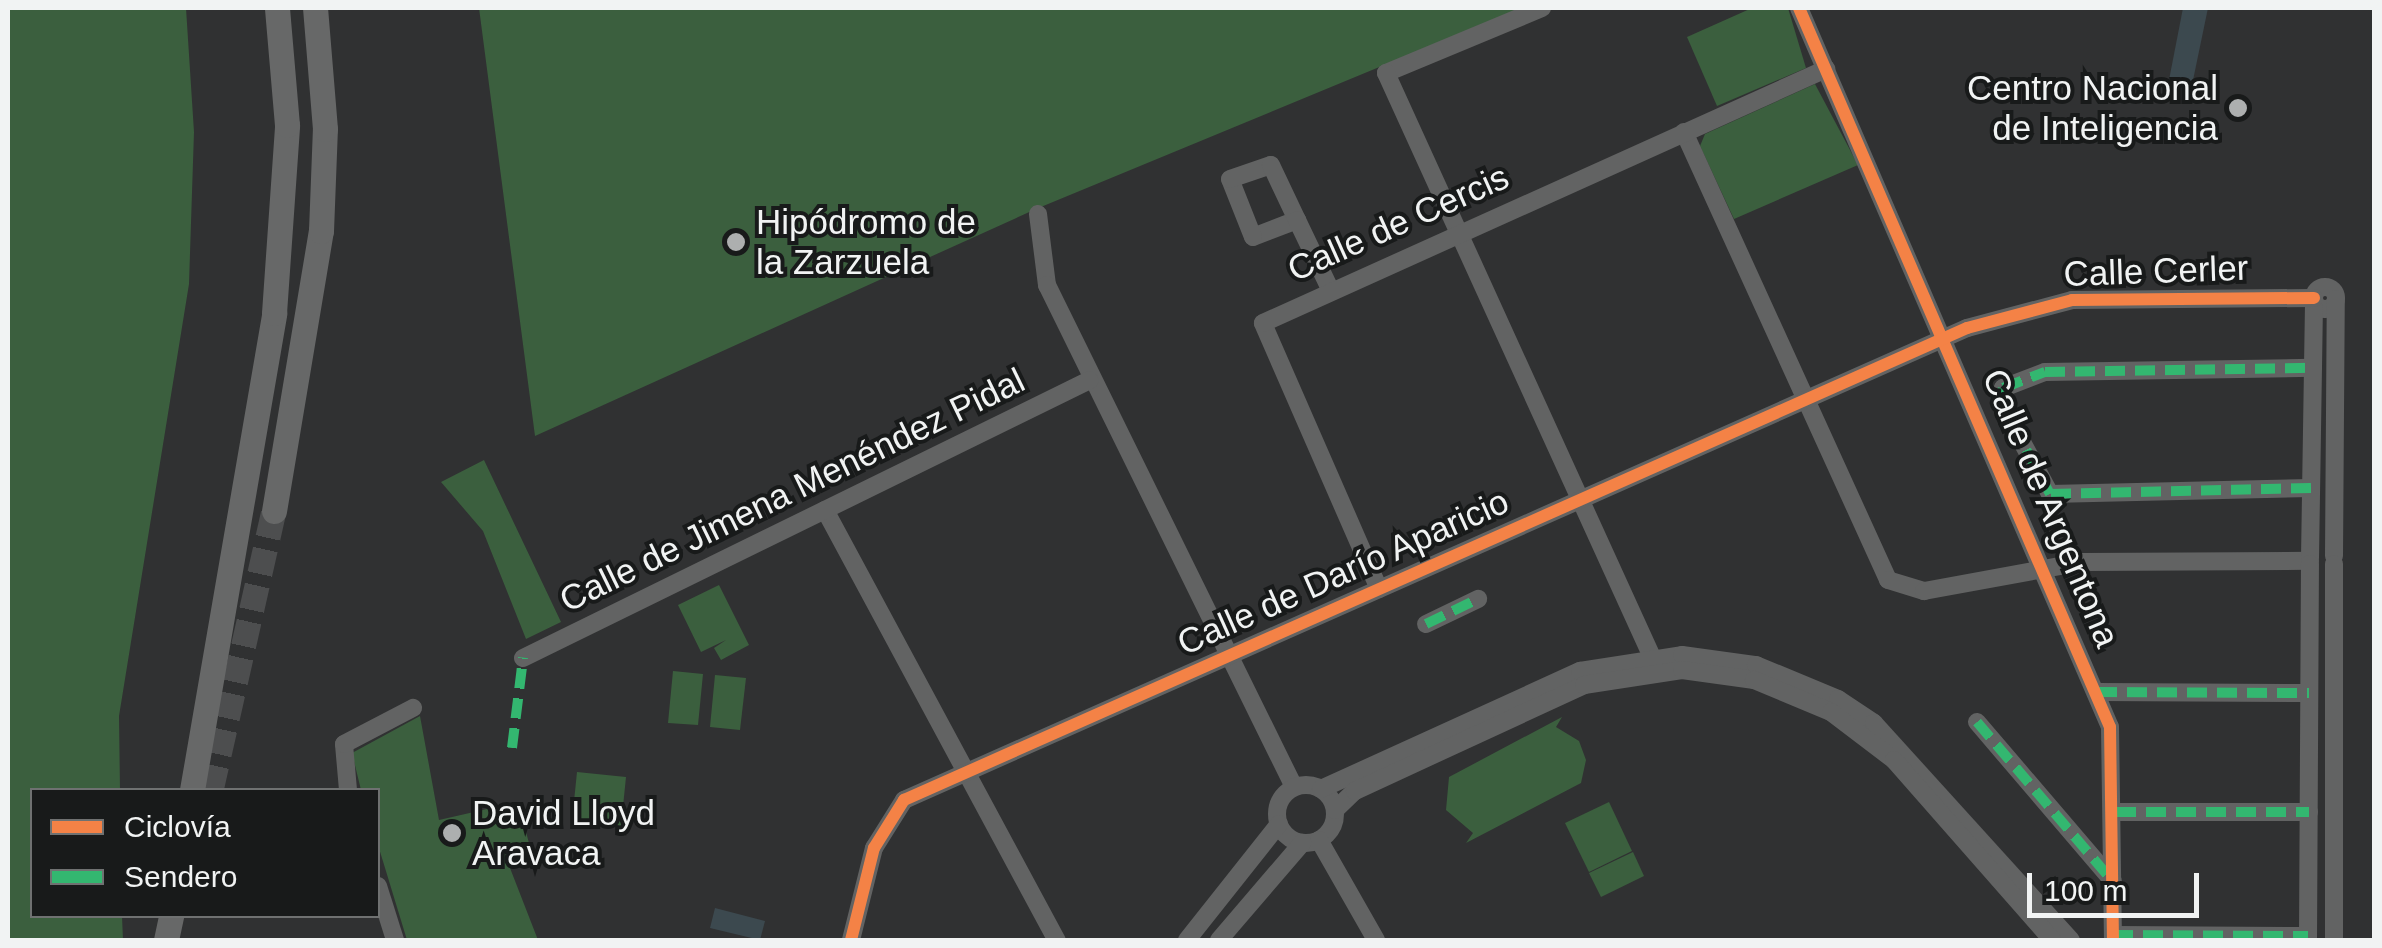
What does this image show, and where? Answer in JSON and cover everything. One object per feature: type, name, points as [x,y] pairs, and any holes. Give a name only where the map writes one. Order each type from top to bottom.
[{"type":"highway","points":[[263,8],[286,196]]},
{"type":"highway","points":[[192,788],[257,437],[286,196],[277,8]]},
{"type":"highway","points":[[274,511],[321,231],[325,129],[315,8]]},
{"type":"street","points":[[1542,8],[1386,73],[1652,657]]},
{"type":"street","name":"Calle de Argentona","points":[[1799,8],[2097,692],[2115,757],[2113,938],[2308,938]]},
{"type":"street","name":"Calle de Cercis","points":[[1379,589],[1263,323],[1330,289],[1826,69]]},
{"type":"street","points":[[1684,132],[1888,580],[1924,590],[2044,568],[2137,559],[2310,561],[2322,573],[2334,560]]},
{"type":"street","points":[[1038,214],[1047,285],[1090,380],[1294,787]]},
{"type":"street","points":[[1297,220],[1330,289]]},
{"type":"street","name":"Calle Cerler","points":[[1946,338],[2072,300],[2314,300],[2325,286],[2336,299],[2334,560]]},
{"type":"street","points":[[2308,938],[2314,300]]},
{"type":"street","name":"Calle de Darío Aparicio","points":[[850,940],[884,824],[904,800],[1946,338]]},
{"type":"street","name":"Calle de Argentona","points":[[2311,488],[2050,494],[2000,401],[2004,388],[2045,372],[2313,368]]},
{"type":"street","name":"Calle de Jimena Menéndez Pidal","points":[[523,658],[1090,380]]},
{"type":"street","name":"Calle de Argentona","points":[[1997,458],[2020,444]]},
{"type":"street","points":[[825,510],[962,774],[1057,940]]},
{"type":"street","points":[[2334,560],[2334,940]]},
{"type":"street","points":[[1426,624],[1478,598]]},
{"type":"street","points":[[1187,940],[1279,824],[1281,799],[1294,787],[1321,788],[1547,683],[1652,657],[1756,665],[1838,698],[1904,752],[2071,940]]},
{"type":"street","points":[[1219,940],[1356,791],[1584,684],[1682,670],[1754,680],[1831,712],[1894,760],[2052,940]]},
{"type":"street","name":"Calle de Argentona","points":[[2097,692],[2310,693]]},
{"type":"street","points":[[347,788],[340,762],[351,739],[413,708]]},
{"type":"street","points":[[1977,722],[2112,881]]},
{"type":"street","points":[[1321,788],[1335,810]]},
{"type":"street","points":[[2116,812],[2309,812]]},
{"type":"street","points":[[1279,824],[1310,841],[1376,940]]},
{"type":"street","points":[[380,892],[395,940]]},
{"type":"green space","points":[[8,8],[186,8],[194,132],[189,284],[119,716],[120,788],[30,788],[30,918],[122,918],[123,940],[8,940]]},
{"type":"green space","name":"Hipódromo de la Zarzuela","points":[[479,8],[1522,8],[1036,209],[535,436]]},
{"type":"green space","points":[[1752,8],[1788,8],[1806,68],[1717,106],[1687,37]]},
{"type":"green space","points":[[1815,84],[1858,165],[1734,219],[1700,146],[1705,134]]},
{"type":"green space","points":[[484,460],[561,622],[526,639],[483,531],[441,482]]},
{"type":"green space","points":[[719,585],[749,645],[721,660],[714,648],[726,640],[701,652],[678,605]]},
{"type":"green space","points":[[673,671],[703,674],[698,725],[668,723]]},
{"type":"green space","points":[[715,675],[746,678],[740,730],[710,727]]},
{"type":"green space","name":"David Lloyd Aravaca","points":[[420,716],[439,820],[518,802],[533,858],[510,868],[538,940],[407,940],[380,852],[380,788],[361,788],[352,753]]},
{"type":"green space","points":[[1562,717],[1556,727],[1579,741],[1586,760],[1581,783],[1466,843],[1473,833],[1446,810],[1449,777]]},
{"type":"green space","points":[[577,772],[626,777],[621,826],[572,821]]},
{"type":"green space","points":[[1609,802],[1632,851],[1589,872],[1565,823]]},
{"type":"green space","points":[[1633,852],[1644,876],[1601,897],[1589,873]]},
{"type":"building","name":"Centro Nacional de Inteligencia","points":[[2183,8],[2208,8],[2192,85],[2169,80]]},
{"type":"building","points":[[715,908],[765,921],[760,940],[710,928]]},
{"type":"tunnel","points":[[211,788],[274,511]]},
{"type":"marked path","points":[[2311,488],[2050,494],[2000,401],[2003,388],[2045,372],[2313,368]]},
{"type":"marked path","points":[[1426,624],[1478,599]]},
{"type":"marked path","points":[[512,748],[523,658]]},
{"type":"marked path","points":[[2097,692],[2309,693]]},
{"type":"marked path","points":[[1977,722],[2110,878]]},
{"type":"marked path","points":[[2116,812],[2309,812]]},
{"type":"marked path","points":[[2113,935],[2308,936]]},
{"type":"cycle path","points":[[1799,8],[2110,727],[2113,940]]},
{"type":"cycle path","points":[[851,940],[874,848],[904,800],[1967,328],[2072,300],[2314,298]]},
{"type":"place","name":"Centro Nacional de Inteligencia","points":[[2238,108]]},
{"type":"place","name":"Hipódromo de la Zarzuela","points":[[736,242]]},
{"type":"place","name":"David Lloyd Aravaca","points":[[452,833]]}]
